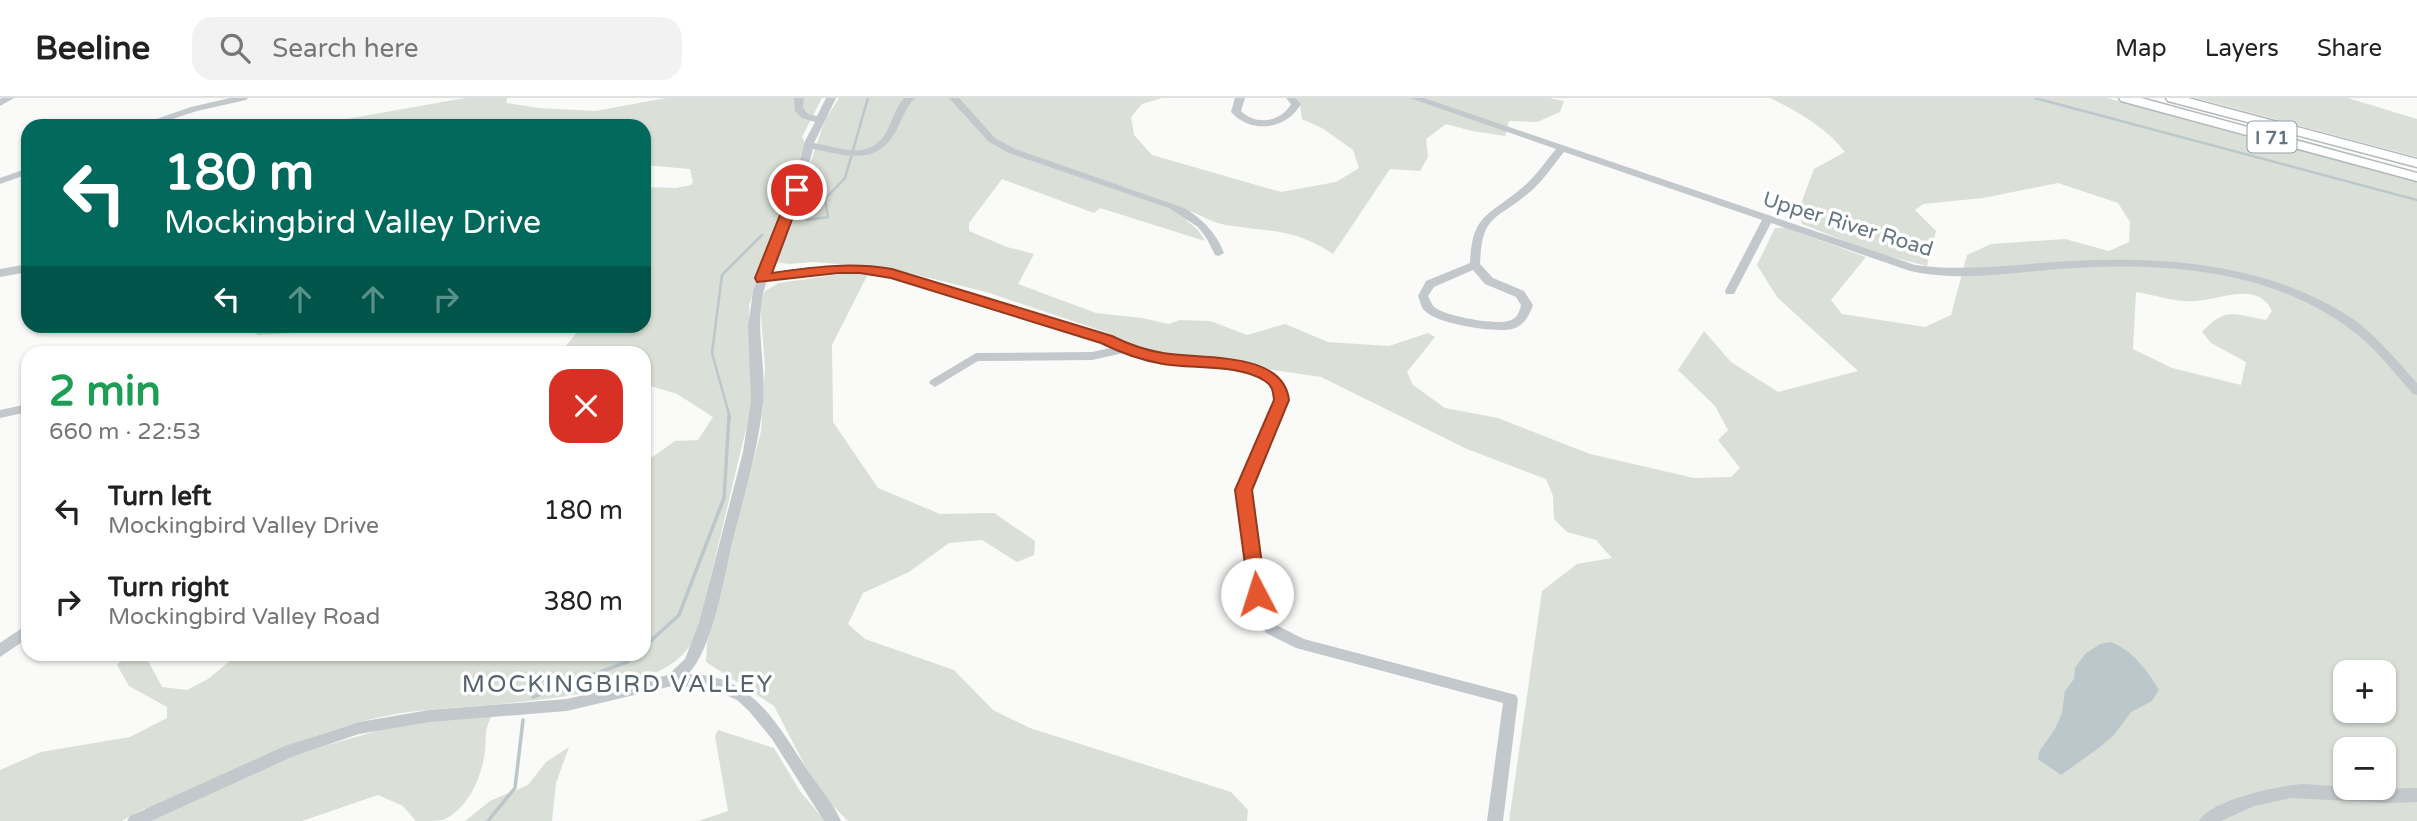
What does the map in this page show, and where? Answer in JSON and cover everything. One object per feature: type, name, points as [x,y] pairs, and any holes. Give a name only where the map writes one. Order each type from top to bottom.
[{"type":"highway","name":"I 71","points":[[2126,98],[2417,177]]},
{"type":"highway","name":"I 71","points":[[2173,98],[2417,163]]},
{"type":"street","points":[[0,103],[9,98]]},
{"type":"street","points":[[157,119],[193,103],[243,98]]},
{"type":"street","points":[[799,98],[798,109],[805,116],[820,120]]},
{"type":"street","points":[[672,680],[690,663],[705,623],[749,452],[757,400],[755,308],[762,278],[797,190],[809,145],[831,98]]},
{"type":"street","points":[[809,145],[854,152],[876,152],[887,143],[904,103],[910,98]]},
{"type":"street","points":[[954,98],[992,140],[1012,150],[1173,206],[1190,215],[1207,231],[1219,253]]},
{"type":"street","points":[[1240,98],[1236,112],[1241,119],[1258,124],[1276,121],[1292,113],[1296,104],[1292,98]]},
{"type":"street","name":"Upper River Road","points":[[1415,98],[1871,256],[1926,270],[1959,272],[2123,263],[2190,268],[2264,283],[2309,299],[2350,323],[2385,355],[2417,391]]},
{"type":"street","points":[[1475,265],[1454,276],[1431,283],[1423,296],[1429,309],[1446,318],[1497,326],[1511,325],[1523,317],[1527,305],[1520,294],[1489,281],[1475,265],[1475,239],[1481,225],[1492,212],[1532,185],[1562,148]]},
{"type":"street","points":[[0,181],[21,174]]},
{"type":"street","points":[[1730,291],[1768,219]]},
{"type":"street","points":[[762,278],[838,268],[860,268],[892,274],[1106,339],[1125,349],[1164,359],[1248,368],[1261,372],[1278,383],[1281,400],[1247,479],[1243,495],[1256,570],[1258,601],[1264,620],[1278,634],[1301,644],[1511,699],[1495,821]]},
{"type":"street","points":[[0,273],[21,269]]},
{"type":"street","points":[[935,383],[968,360],[985,355],[1092,356],[1125,349]]},
{"type":"street","points":[[0,414],[21,410]]},
{"type":"street","points":[[0,651],[21,635]]},
{"type":"street","points":[[135,821],[290,751],[359,729],[429,716],[568,705],[672,680],[695,679],[728,687],[760,710],[833,821]]},
{"type":"street","points":[[2207,821],[2250,799],[2288,792],[2381,797],[2417,795]]},
{"type":"shaded area","points":[[465,98],[507,98],[506,103],[539,108],[595,111],[666,98],[822,98],[802,137],[805,143],[749,306],[752,396],[697,634],[685,652],[663,669],[631,682],[593,692],[552,698],[383,716],[330,731],[263,757],[303,752],[405,723],[492,715],[486,730],[485,752],[477,782],[460,808],[443,820],[416,821],[403,806],[378,795],[302,821],[150,821],[145,808],[122,821],[0,821],[0,770],[41,752],[130,737],[167,718],[167,707],[129,686],[117,665],[121,661],[148,661],[162,687],[187,690],[208,679],[230,661],[651,661],[651,458],[675,441],[698,440],[713,417],[677,394],[651,386],[651,346],[566,346],[576,333],[651,333],[651,187],[676,188],[691,185],[693,182],[690,169],[651,166],[651,119],[346,119]]},
{"type":"shaded area","points":[[839,98],[1162,98],[1142,104],[1131,117],[1134,135],[1152,155],[1281,192],[1336,182],[1359,168],[1353,150],[1322,128],[1302,119],[1300,103],[1296,98],[1549,98],[1564,101],[1560,112],[1537,122],[1509,121],[1505,136],[1446,124],[1426,139],[1428,157],[1420,171],[1390,169],[1333,254],[1293,235],[1222,224],[1190,211],[1186,220],[1198,230],[1205,241],[1100,208],[1094,213],[1002,179],[969,223],[969,231],[1007,247],[1034,254],[1018,284],[1096,313],[1169,324],[1180,320],[1210,321],[1247,335],[1285,324],[1328,342],[1389,346],[1428,333],[1435,337],[1407,372],[1413,385],[1445,408],[1498,418],[1590,454],[1694,478],[1731,477],[1740,468],[1718,440],[1728,430],[1715,406],[1678,370],[1704,331],[1731,362],[1778,392],[1858,371],[1777,297],[1757,265],[1775,228],[1786,228],[1866,257],[1831,300],[1842,314],[1925,327],[1951,315],[1967,255],[1991,244],[2065,239],[2109,251],[2129,242],[2130,222],[2118,203],[2058,183],[1983,198],[1923,204],[1915,210],[1936,231],[1927,266],[1875,253],[1802,224],[1799,209],[1814,169],[1845,152],[1811,121],[1770,98],[2107,98],[2417,182],[2417,821],[1509,821],[1542,591],[1577,564],[1612,558],[1596,540],[1567,532],[1554,519],[1553,496],[1546,479],[1467,449],[1321,377],[1152,352],[1108,333],[986,292],[889,268],[776,262],[825,120]],"holes":[[[2136,292],[2174,300],[2207,300],[2249,294],[2266,302],[2272,311],[2266,320],[2225,315],[2202,332],[2211,343],[2246,362],[2241,385],[2172,368],[2133,349]]]},
{"type":"shaded area","points":[[2196,98],[2348,98],[2417,119],[2417,157]]},
{"type":"shaded area","points":[[841,274],[868,274],[832,345],[833,422],[878,488],[940,514],[994,513],[1035,541],[1034,555],[1017,562],[982,540],[949,543],[909,572],[863,593],[848,624],[865,639],[954,670],[993,710],[1030,728],[1231,792],[1248,810],[1247,821],[848,821],[818,791],[774,706],[706,662],[707,643],[761,431],[765,368],[760,303],[765,291],[779,283]]},
{"type":"shaded area","points":[[257,333],[295,333],[257,335]]},
{"type":"shaded area","points":[[2110,642],[2132,655],[2159,690],[2152,701],[2131,712],[2114,735],[2061,775],[2038,759],[2039,752],[2062,713],[2065,691],[2074,679],[2075,668],[2085,654],[2100,644]]},
{"type":"shaded area","points":[[718,730],[774,748],[800,791],[825,821],[698,821],[728,811],[715,736]]},
{"type":"shaded area","points":[[569,747],[556,783],[552,821],[465,821],[490,801],[528,785],[546,762]]},
{"type":"waterway","points":[[807,220],[828,217],[825,199],[845,178],[868,98]]},
{"type":"waterway","points":[[2035,98],[2417,200]]},
{"type":"waterway","points":[[730,418],[712,353],[722,275],[762,235]]},
{"type":"waterway","points":[[651,641],[679,615],[724,498],[729,416]]},
{"type":"waterway","points":[[533,697],[628,661]]},
{"type":"waterway","points":[[488,821],[515,788],[523,720]]},
{"type":"district","name":"MOCKINGBIRD VALLEY","points":[[618,684]]},
{"type":"route","points":[[797,190],[762,278],[838,268],[873,270],[956,292],[1106,339],[1129,351],[1164,359],[1248,368],[1261,372],[1278,383],[1281,400],[1247,479],[1243,495],[1256,570],[1257,594]]}]
